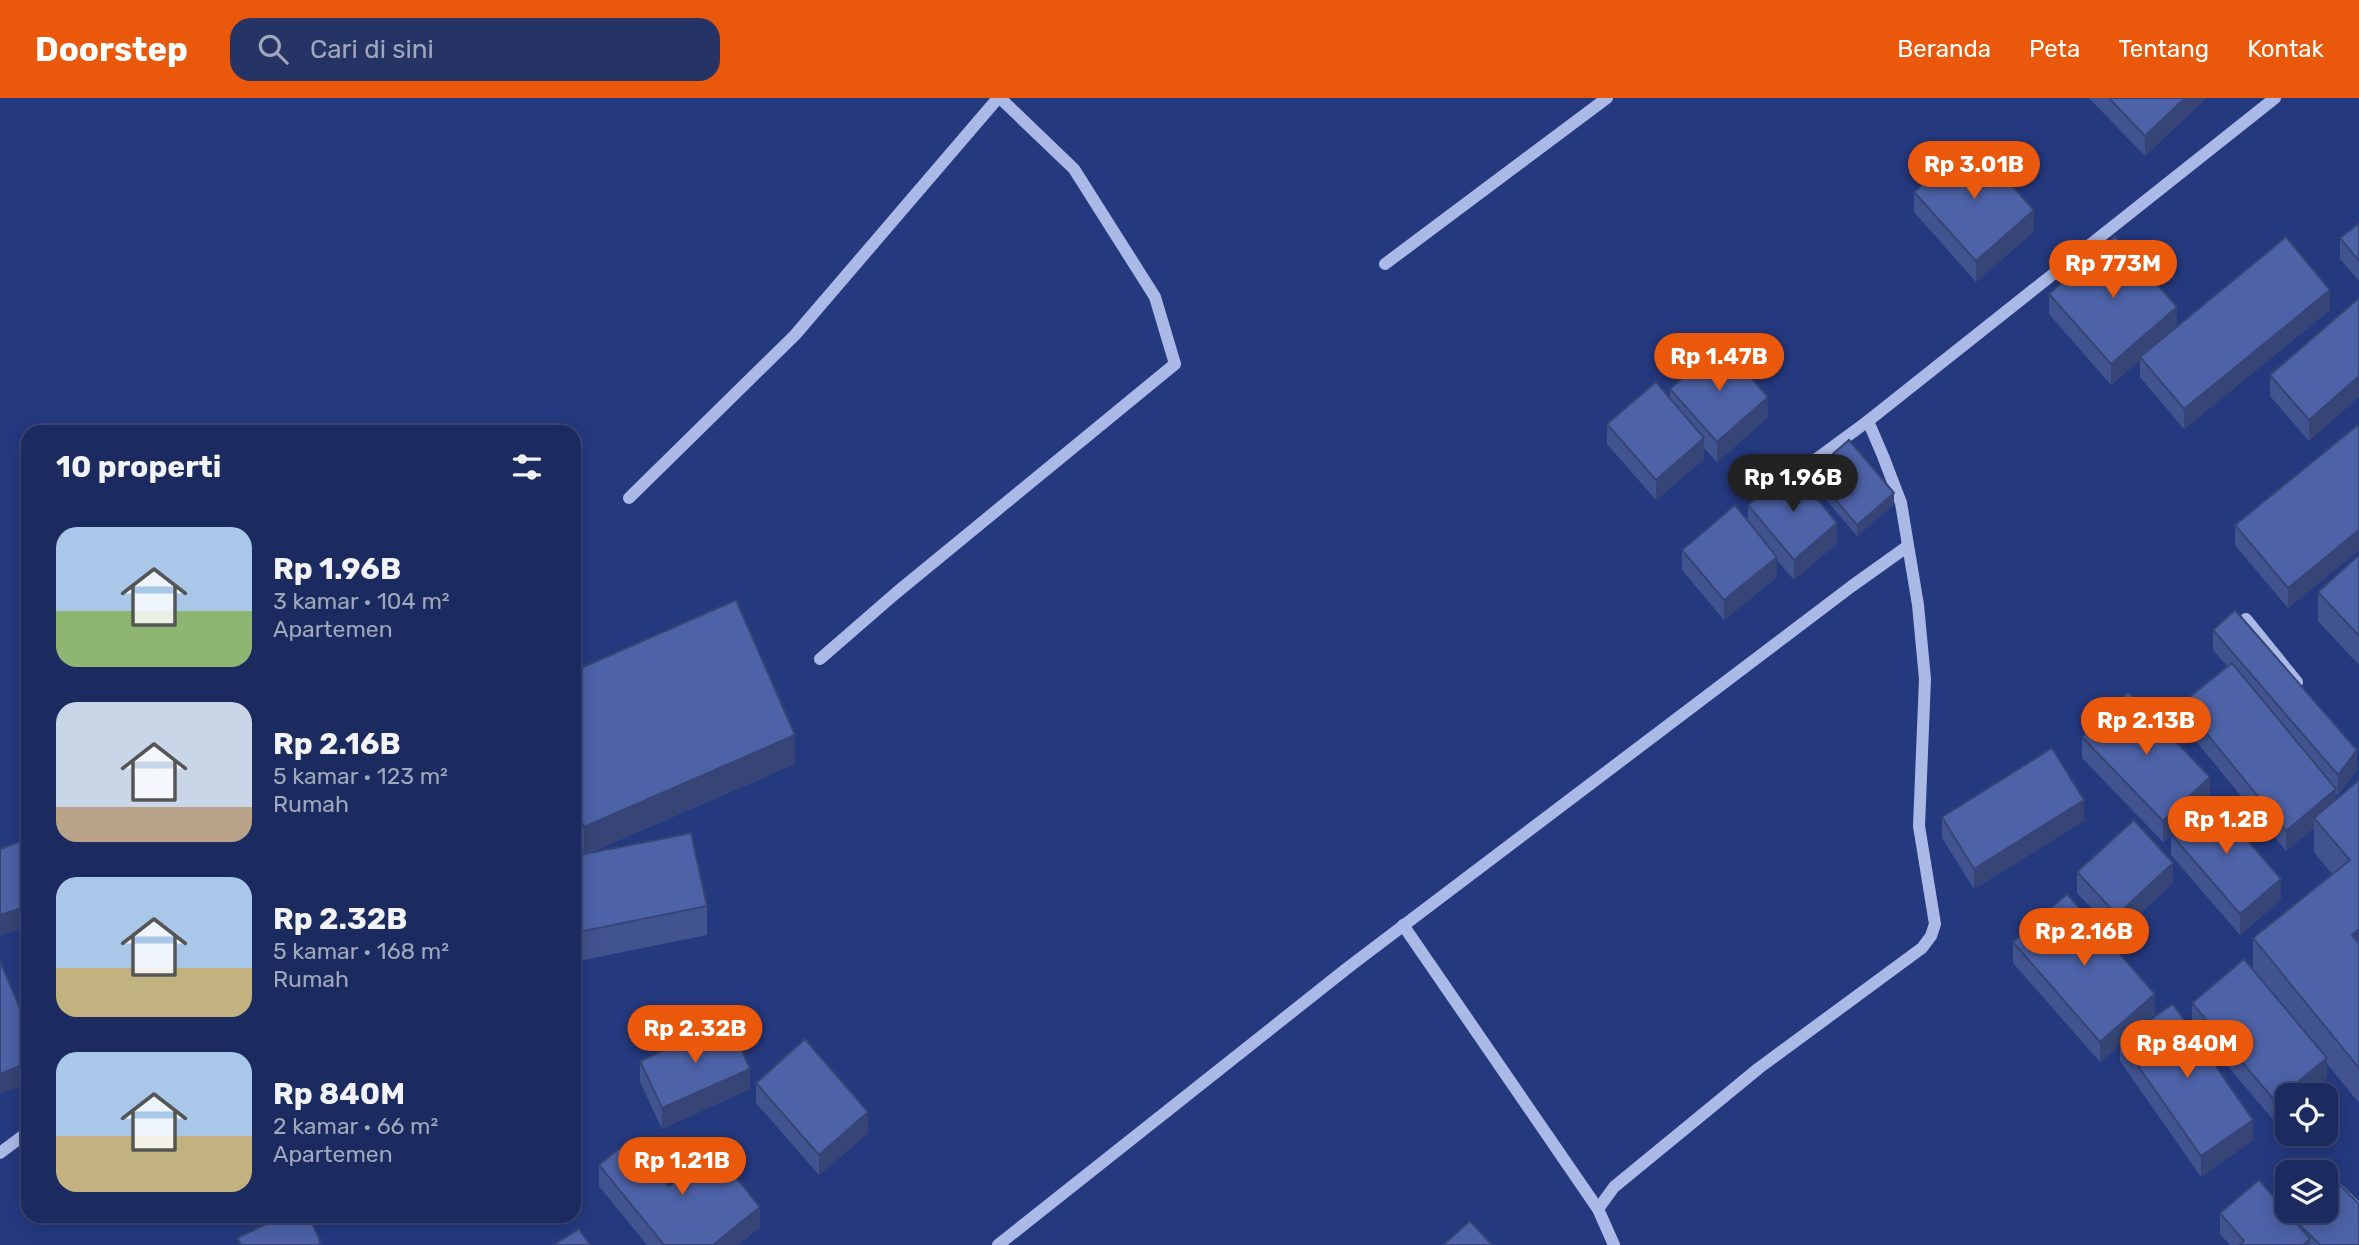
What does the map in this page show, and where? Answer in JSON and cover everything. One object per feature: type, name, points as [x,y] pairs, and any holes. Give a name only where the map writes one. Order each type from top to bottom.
[{"type":"street","points":[[629,498],[795,335],[999,98],[1074,169],[1156,297],[1175,364],[896,593],[820,659]]},
{"type":"street","points":[[1385,264],[1607,98]]},
{"type":"street","points":[[1770,494],[1868,421],[2275,98]]},
{"type":"street","points":[[1598,1209],[1614,1187],[1728,1093],[1922,948],[1935,925],[1919,826],[1925,679],[1918,605],[1900,503],[1884,456],[1868,421]]},
{"type":"street","points":[[998,1245],[1403,925],[1852,586],[1908,547]]},
{"type":"street","points":[[2246,620],[2307,695]]},
{"type":"street","points":[[1403,925],[1598,1209],[1614,1245]]},
{"type":"street","points":[[0,1153],[21,1137]]},
{"type":"street","points":[[2338,1190],[2359,1210]]},
{"type":"building","points":[[2109,98],[2185,98],[2145,136]]},
{"type":"building","points":[[1972,141],[2034,210],[1976,261],[1914,192]]},
{"type":"building","points":[[2359,223],[2359,261],[2340,238]]},
{"type":"building","points":[[2115,236],[2177,307],[2111,364],[2049,294]]},
{"type":"building","points":[[2286,237],[2330,290],[2184,409],[2140,357]]},
{"type":"building","points":[[2359,298],[2359,376],[2309,420],[2270,375]]},
{"type":"building","points":[[1720,343],[1768,397],[1717,442],[1670,389]]},
{"type":"building","points":[[1656,382],[1704,438],[1656,480],[1607,424]]},
{"type":"building","points":[[2359,424],[2359,530],[2288,588],[2235,525]]},
{"type":"building","points":[[1849,440],[1894,493],[1857,525],[1812,472]]},
{"type":"building","points":[[1792,468],[1837,523],[1794,560],[1748,505]]},
{"type":"building","points":[[1735,505],[1777,557],[1724,600],[1682,550]]},
{"type":"building","points":[[2359,555],[2359,636],[2318,592]]},
{"type":"building","points":[[736,600],[795,735],[584,827],[581,820],[581,668]]},
{"type":"building","points":[[2235,610],[2357,750],[2338,775],[2213,630]]},
{"type":"building","points":[[2232,663],[2336,789],[2286,831],[2182,703]]},
{"type":"building","points":[[2128,692],[2210,777],[2163,821],[2082,737]]},
{"type":"building","points":[[2052,748],[2084,800],[1974,869],[1942,817]]},
{"type":"building","points":[[2359,780],[2359,929],[2352,935],[2359,943],[2359,1068],[2253,938],[2350,860],[2314,818]]},
{"type":"building","points":[[2212,799],[2281,879],[2240,914],[2171,834]]},
{"type":"building","points":[[2134,820],[2173,863],[2117,915],[2077,872]]},
{"type":"building","points":[[691,833],[707,906],[581,932],[581,855]]},
{"type":"building","points":[[21,842],[21,908],[0,915],[0,849]]},
{"type":"building","points":[[2067,894],[2155,994],[2100,1042],[2013,942]]},
{"type":"building","points":[[2244,959],[2327,1058],[2297,1083],[2275,1083],[2275,1101],[2192,1003]]},
{"type":"building","points":[[0,961],[21,1011],[21,1065],[0,1074]]},
{"type":"building","points":[[2173,1004],[2253,1120],[2201,1156],[2120,1040]]},
{"type":"building","points":[[729,1021],[750,1069],[662,1108],[640,1061]]},
{"type":"building","points":[[805,1039],[868,1112],[819,1155],[756,1083]]},
{"type":"building","points":[[631,1139],[669,1186],[714,1150],[760,1207],[713,1245],[664,1245],[599,1165]]},
{"type":"building","points":[[2259,1180],[2275,1199],[2275,1223],[2296,1223],[2310,1239],[2303,1245],[2239,1245],[2244,1241],[2220,1213]]},
{"type":"building","points":[[2338,1183],[2359,1204],[2359,1245],[2320,1245],[2298,1223],[2338,1223]]},
{"type":"building","points":[[1470,1221],[1492,1245],[1443,1245]]},
{"type":"building","points":[[268,1223],[312,1223],[321,1243],[241,1245],[237,1238]]},
{"type":"building","points":[[579,1229],[590,1245],[553,1245]]}]
